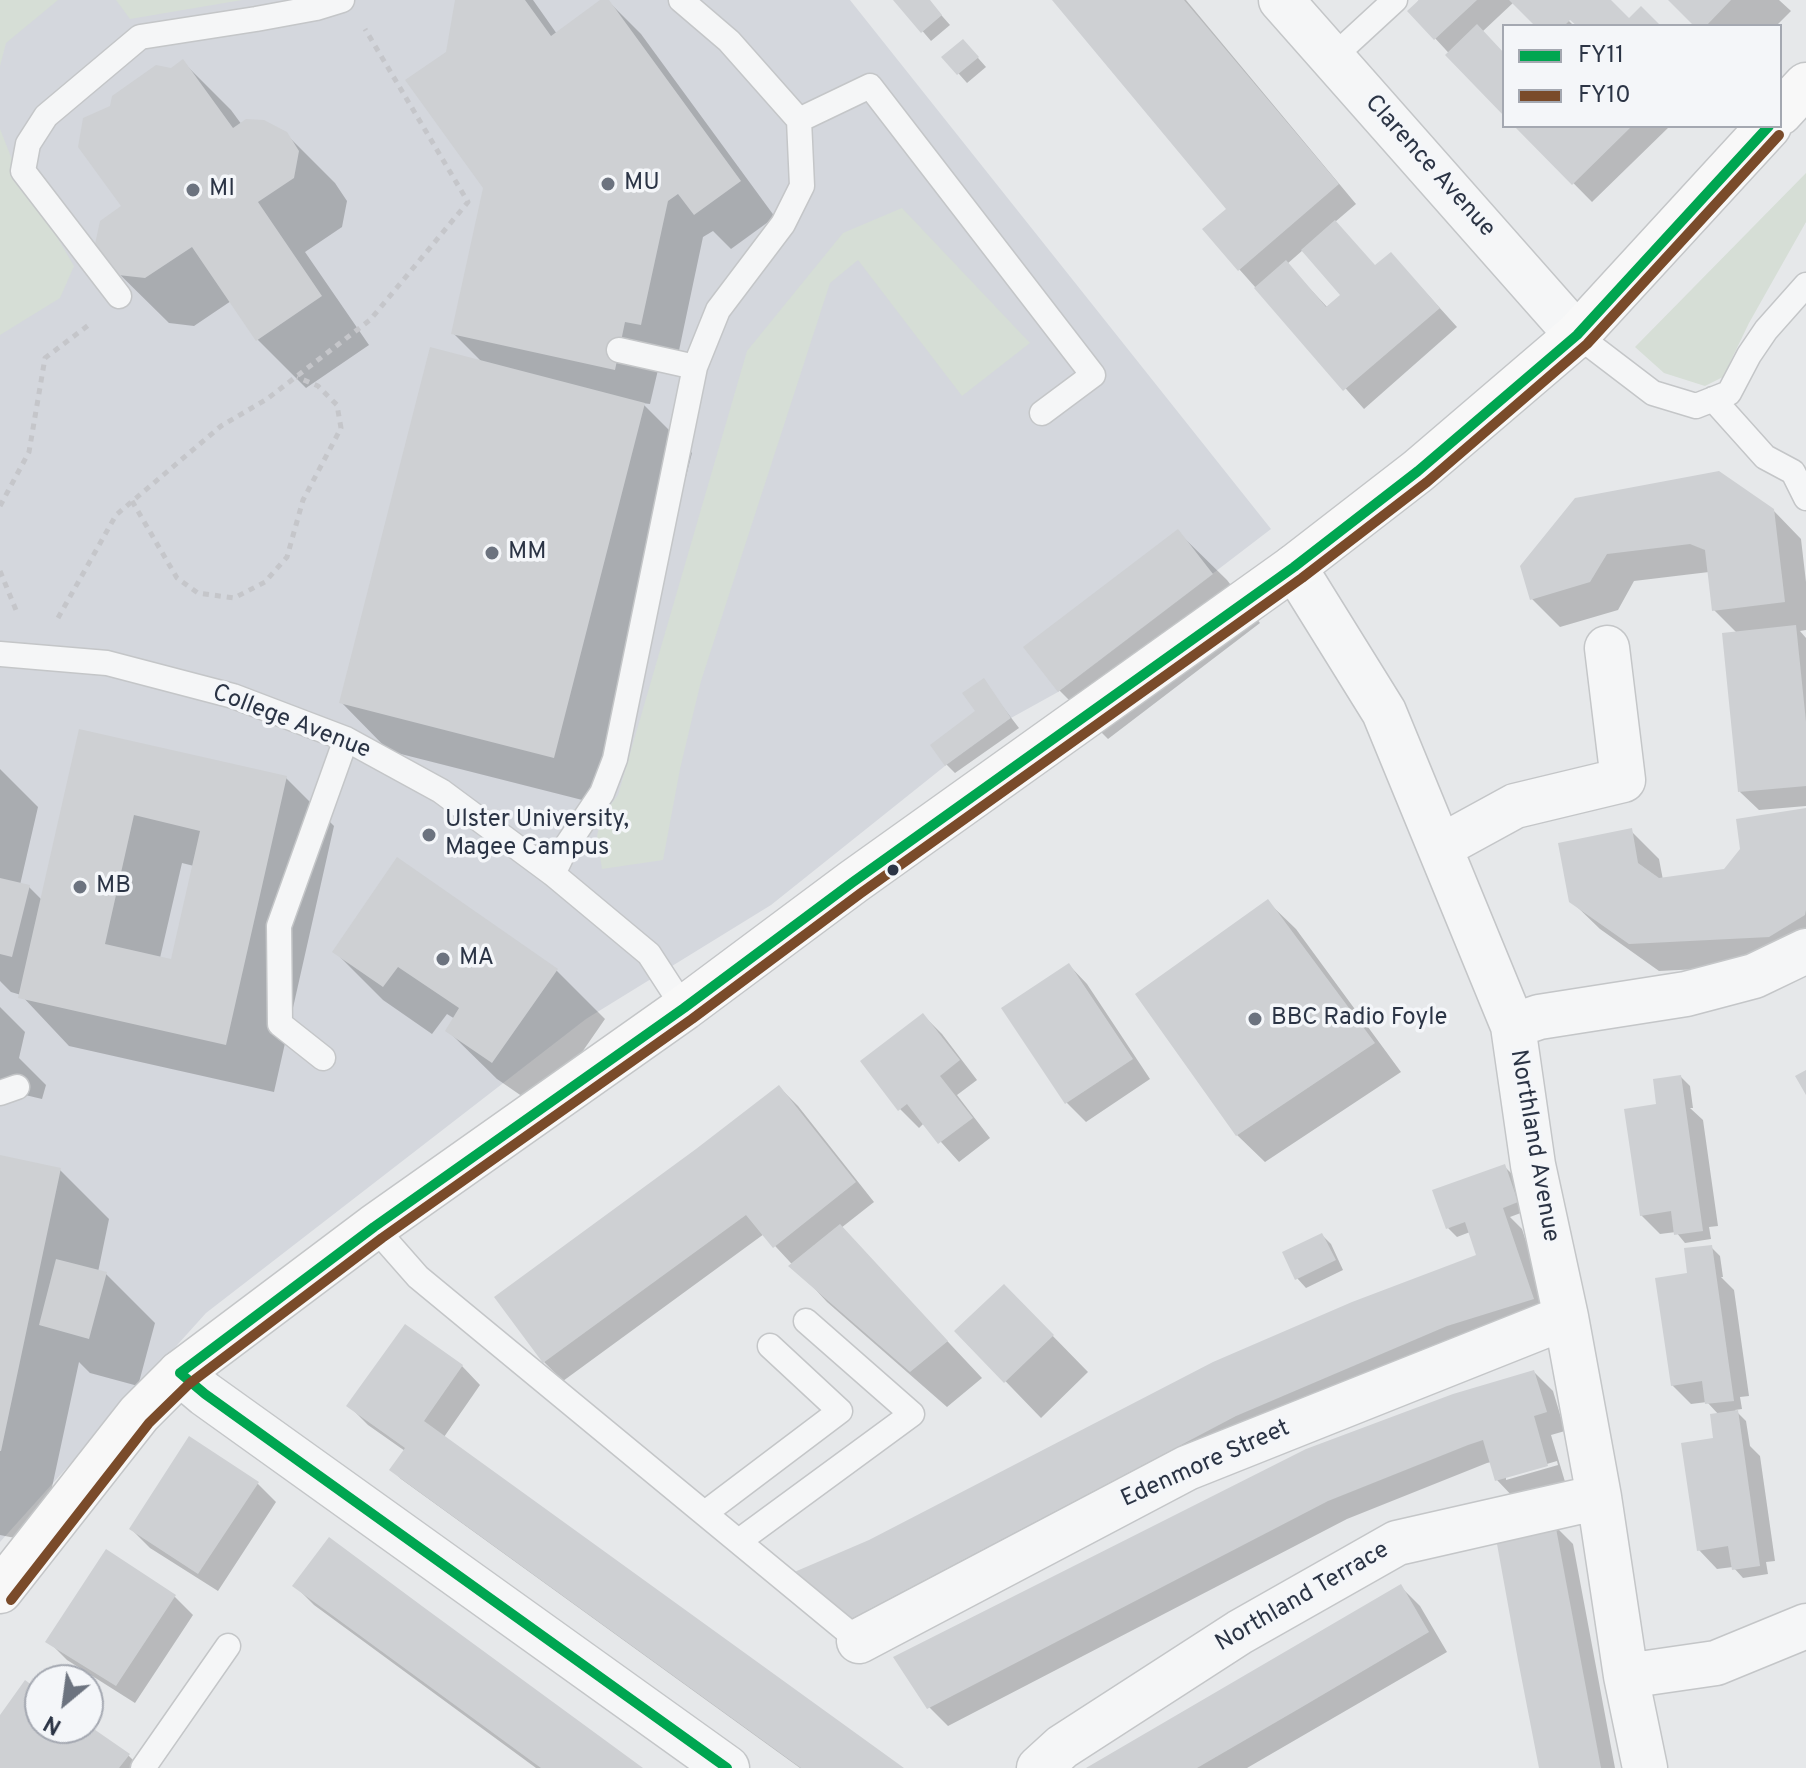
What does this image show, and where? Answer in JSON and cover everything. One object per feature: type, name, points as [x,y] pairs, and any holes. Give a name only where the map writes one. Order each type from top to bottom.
[{"type":"main road","points":[[1782,111],[1806,85]]},
{"type":"main road","points":[[0,1591],[139,1414],[180,1373],[374,1227],[684,1008],[853,882],[1294,567],[1418,471],[1577,335],[1767,128]]},
{"type":"street","name":"Clarence Avenue","points":[[1281,0],[1577,335]]},
{"type":"street","name":"Northland Avenue","points":[[1294,567],[1384,712],[1513,1026],[1533,1165],[1566,1317],[1599,1497],[1626,1676],[1645,1768]]},
{"type":"street","points":[[1440,847],[1515,806],[1623,780],[1607,648]]},
{"type":"street","points":[[1513,1026],[1539,1017],[1686,994],[1754,976],[1806,951]]},
{"type":"street","name":"Edenmore Street","points":[[859,1641],[1187,1468],[1566,1317]]},
{"type":"street","points":[[180,1373],[727,1768]]},
{"type":"street","name":"Northland Terrace","points":[[1039,1768],[1062,1747],[1240,1632],[1397,1543],[1599,1497]]},
{"type":"street","points":[[1626,1676],[1716,1663],[1806,1626]]},
{"type":"lane","points":[[119,296],[23,171],[28,144],[46,116],[140,37],[286,14],[342,0]]},
{"type":"lane","points":[[553,874],[567,845],[602,793],[615,759],[695,367],[718,310],[783,224],[802,186],[799,120],[729,41],[681,0]]},
{"type":"lane","points":[[1332,58],[1395,0]]},
{"type":"lane","points":[[799,120],[870,86],[1093,375],[1042,413]]},
{"type":"lane","points":[[1577,335],[1653,393],[1696,406],[1729,393],[1766,330],[1806,285]]},
{"type":"lane","points":[[619,350],[695,367]]},
{"type":"lane","points":[[1713,399],[1765,457],[1793,472],[1806,498]]},
{"type":"lane","name":"College Avenue","points":[[0,654],[107,663],[233,696],[346,739],[441,791],[553,874],[649,954],[684,1008]]},
{"type":"lane","points":[[323,1058],[280,1024],[279,926],[346,739]]},
{"type":"lane","points":[[374,1227],[418,1277],[859,1641]]},
{"type":"lane","points":[[739,1541],[912,1414],[806,1321]]},
{"type":"lane","points":[[705,1513],[840,1411],[770,1346]]},
{"type":"lane","points":[[143,1768],[228,1646]]},
{"type":"path","points":[[36,657],[116,515],[221,426],[267,399],[370,320],[468,202],[363,25]]},
{"type":"path","points":[[0,506],[29,452],[45,358],[77,337],[119,296]]},
{"type":"path","points":[[132,501],[177,578],[198,593],[234,598],[265,582],[287,557],[303,500],[341,428],[337,405],[318,386],[297,377]]},
{"type":"shaded area","name":"Ulster University, Magee Campus","points":[[0,0],[850,0],[1271,529],[1058,692],[1011,718],[945,766],[771,905],[586,1019],[206,1313],[0,1542]]},
{"type":"shaded area","points":[[0,0],[58,0],[6,43],[0,66]]},
{"type":"shaded area","points":[[116,0],[242,0],[130,19]]},
{"type":"shaded area","points":[[0,129],[13,162],[74,266],[60,298],[0,335]]},
{"type":"shaded area","points":[[1806,173],[1806,222],[1749,323],[1723,377],[1705,386],[1664,373],[1635,347]]},
{"type":"shaded area","points":[[902,208],[1030,343],[962,396],[858,260],[830,283],[701,681],[663,860],[602,869],[597,836],[601,818],[618,795],[747,351],[843,233]]},
{"type":"building","name":"MU","points":[[455,0],[525,0],[551,36],[600,0],[609,0],[741,181],[694,215],[678,194],[668,201],[641,325],[625,322],[615,370],[451,334],[483,188],[405,80],[446,52]]},
{"type":"building","points":[[893,0],[930,0],[942,15],[921,33]]},
{"type":"building","points":[[1052,0],[1184,0],[1339,184],[1238,271],[1202,229],[1226,209]]},
{"type":"building","points":[[1419,0],[1477,0],[1434,40],[1407,11]]},
{"type":"building","points":[[1509,0],[1611,0],[1629,18],[1641,6],[1659,24],[1575,24],[1570,20],[1566,24],[1533,24]]},
{"type":"building","points":[[1668,0],[1731,0],[1708,24],[1692,24]]},
{"type":"building","points":[[1477,24],[1502,51],[1502,114],[1445,55]]},
{"type":"building","points":[[963,39],[979,57],[957,75],[941,57]]},
{"type":"building","name":"MI","points":[[183,59],[233,128],[246,119],[264,120],[287,132],[299,151],[294,178],[258,202],[322,296],[256,341],[192,247],[145,278],[118,275],[102,259],[95,244],[100,221],[121,206],[78,147],[83,118],[110,106],[112,96],[156,65],[171,68]]},
{"type":"building","points":[[1516,128],[1630,128],[1572,185]]},
{"type":"building","points":[[1335,220],[1375,265],[1391,252],[1440,308],[1343,391],[1254,288],[1286,260],[1326,307],[1340,295],[1301,250]]},
{"type":"building","name":"MM","points":[[430,347],[645,403],[554,758],[339,703]]},
{"type":"building","points":[[1719,471],[1774,509],[1785,602],[1712,611],[1705,550],[1690,544],[1607,554],[1590,582],[1530,600],[1520,566],[1575,498]]},
{"type":"building","points":[[1178,529],[1213,574],[1058,692],[1023,647]]},
{"type":"building","points":[[1796,625],[1806,722],[1806,786],[1738,792],[1722,633]]},
{"type":"building","points":[[984,678],[1011,718],[945,766],[930,745],[975,711],[962,693]]},
{"type":"building","name":"MB","points":[[79,729],[287,776],[226,1045],[18,998]],"holes":[[[134,815],[200,831],[171,959],[105,944]]]},
{"type":"building","points":[[1806,808],[1805,915],[1769,937],[1629,944],[1569,902],[1558,843],[1632,828],[1638,863],[1659,878],[1724,869],[1740,849],[1736,819]]},
{"type":"building","name":"MA","points":[[397,857],[558,969],[492,1063],[445,1031],[459,1008],[398,967],[383,987],[332,952]]},
{"type":"building","points":[[0,878],[30,885],[12,957],[0,954]]},
{"type":"building","name":"BBC Radio Foyle","points":[[1268,899],[1375,1043],[1236,1136],[1135,994]]},
{"type":"building","points":[[1069,963],[1133,1059],[1065,1104],[1001,1008]]},
{"type":"building","points":[[923,1013],[960,1060],[940,1076],[973,1118],[938,1144],[907,1104],[898,1111],[860,1061]]},
{"type":"building","points":[[1806,1070],[1806,1095],[1795,1076]]},
{"type":"building","points":[[1681,1075],[1703,1231],[1674,1235],[1671,1211],[1640,1216],[1624,1109],[1656,1104],[1653,1079]]},
{"type":"building","points":[[779,1085],[856,1182],[773,1248],[746,1215],[543,1363],[494,1297]]},
{"type":"building","points":[[0,1155],[61,1168],[1,1451],[0,1451]]},
{"type":"building","points":[[1505,1164],[1518,1202],[1503,1208],[1534,1299],[1447,1326],[1236,1416],[847,1621],[792,1573],[869,1540],[1213,1362],[1352,1302],[1476,1255],[1465,1222],[1446,1229],[1432,1190]]},
{"type":"building","points":[[840,1224],[948,1341],[910,1372],[788,1266]]},
{"type":"building","points":[[1322,1233],[1336,1260],[1295,1280],[1282,1252]]},
{"type":"building","points":[[1712,1245],[1734,1401],[1705,1404],[1702,1381],[1671,1386],[1655,1278],[1687,1273],[1684,1248]]},
{"type":"building","points":[[56,1259],[107,1272],[89,1339],[39,1325]]},
{"type":"building","points":[[1004,1284],[1054,1335],[1004,1383],[954,1331]]},
{"type":"building","points":[[405,1324],[463,1365],[424,1421],[904,1768],[801,1768],[389,1470],[405,1448],[346,1406]]},
{"type":"building","points":[[1534,1370],[1547,1412],[1534,1416],[1548,1466],[1495,1481],[1483,1440],[1468,1445],[1328,1501],[927,1709],[893,1657],[1306,1449],[1453,1394]]},
{"type":"building","points":[[1738,1410],[1760,1566],[1732,1570],[1728,1546],[1697,1551],[1681,1443],[1713,1438],[1710,1414]]},
{"type":"building","points":[[189,1436],[259,1482],[198,1574],[129,1529]]},
{"type":"building","points":[[1555,1523],[1601,1768],[1539,1768],[1518,1660],[1495,1533]]},
{"type":"building","points":[[329,1537],[643,1768],[541,1768],[292,1586]]},
{"type":"building","points":[[106,1549],[176,1595],[116,1686],[104,1679],[104,1664],[80,1664],[45,1642]]},
{"type":"building","points":[[1401,1584],[1429,1632],[1302,1707],[1197,1768],[1086,1768]]},
{"type":"building","points":[[24,1681],[24,1744],[104,1744],[104,1736],[130,1754],[119,1768],[0,1768],[0,1715]]},
{"type":"transit line","name":"FY11","points":[[727,1768],[180,1373],[374,1227],[684,1008],[853,882],[1294,567],[1418,471],[1577,335],[1767,128]]},
{"type":"transit line","name":"FY10","points":[[11,1600],[149,1423],[189,1384],[382,1238],[692,1019],[861,893],[1302,578],[1427,482],[1587,344],[1779,135]]},
{"type":"place","name":"MU","points":[[608,184]]},
{"type":"place","name":"MI","points":[[193,190]]},
{"type":"place","name":"MM","points":[[492,553]]},
{"type":"place","name":"Ulster University, Magee Campus","points":[[429,835]]},
{"type":"place","name":"MB","points":[[80,887]]},
{"type":"place","name":"MA","points":[[443,959]]},
{"type":"place","name":"BBC Radio Foyle","points":[[1255,1019]]}]
